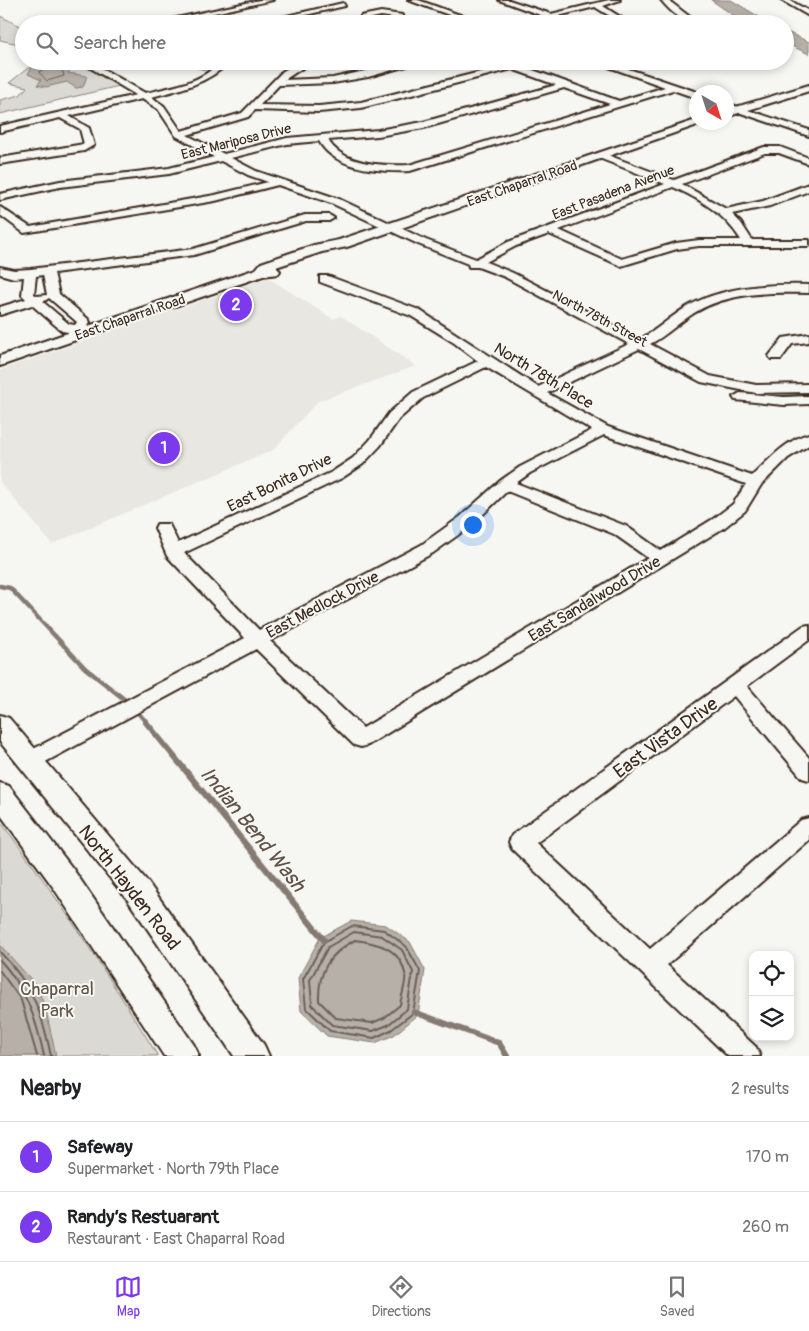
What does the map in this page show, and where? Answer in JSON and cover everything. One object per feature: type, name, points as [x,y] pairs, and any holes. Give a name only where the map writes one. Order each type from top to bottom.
[{"type":"main road","points":[[734,112],[809,88]]},
{"type":"main road","name":"East Chaparral Road","points":[[0,361],[261,272],[276,270],[327,253],[342,244],[689,126]]},
{"type":"main road","name":"North Hayden Road","points":[[0,725],[137,890],[253,1056]]},
{"type":"main road","points":[[0,794],[63,878],[183,1056]]},
{"type":"street","points":[[196,15],[270,0]]},
{"type":"street","points":[[328,0],[350,8],[360,15]]},
{"type":"street","points":[[411,0],[454,15]]},
{"type":"street","points":[[505,0],[546,15]]},
{"type":"street","points":[[559,15],[617,0]]},
{"type":"street","points":[[664,0],[682,15]]},
{"type":"street","points":[[784,0],[809,14]]},
{"type":"street","points":[[596,5],[616,15]]},
{"type":"street","points":[[308,15],[350,8]]},
{"type":"street","points":[[418,11],[433,8]]},
{"type":"street","name":"North 78th Street","points":[[99,70],[144,95],[165,110],[172,128],[179,134],[222,158],[277,182],[335,201],[389,228],[390,234],[407,244],[473,265],[488,275],[632,347],[695,374],[722,383],[756,388],[809,388]]},
{"type":"street","points":[[0,129],[192,83],[210,75],[216,70]]},
{"type":"street","points":[[179,134],[237,119],[254,107],[291,70]]},
{"type":"street","points":[[279,82],[305,84],[333,82],[383,70]]},
{"type":"street","points":[[254,107],[319,109],[360,105],[498,70]]},
{"type":"street","points":[[525,70],[618,104]]},
{"type":"street","points":[[621,70],[689,92]]},
{"type":"street","name":"East Mariposa Drive","points":[[0,197],[60,184],[169,171],[287,141],[378,133],[424,125],[564,85]]},
{"type":"street","points":[[322,138],[333,153],[380,167],[416,167],[674,87]]},
{"type":"street","points":[[734,108],[809,133]]},
{"type":"street","points":[[0,161],[86,147],[89,144],[84,128],[62,114]]},
{"type":"street","name":"East Pasadena Avenue","points":[[473,265],[502,248],[770,148],[809,161]]},
{"type":"street","points":[[602,156],[704,199],[724,212],[743,230],[748,241]]},
{"type":"street","points":[[0,210],[28,231],[75,219],[201,203],[277,182]]},
{"type":"street","points":[[724,212],[766,204],[809,187]]},
{"type":"street","points":[[0,270],[14,274],[30,274],[82,267],[96,276],[102,276],[154,257],[210,249],[305,218],[329,218]]},
{"type":"street","points":[[549,230],[621,263],[676,246],[748,241],[809,243]]},
{"type":"street","points":[[30,274],[28,295],[66,328],[81,332],[84,322],[53,295],[48,271]]},
{"type":"street","name":"North 78th Place","points":[[324,279],[415,313],[458,339],[487,362],[536,393],[603,430],[755,482]]},
{"type":"street","points":[[536,393],[668,328],[700,303],[714,298],[770,288],[809,289]]},
{"type":"street","points":[[0,311],[53,295]]},
{"type":"street","points":[[49,313],[67,307]]},
{"type":"street","points":[[776,356],[788,341],[809,338]]},
{"type":"street","name":"North 78th Street","points":[[632,347],[685,381],[706,390],[755,400],[809,400]]},
{"type":"street","name":"East Bonita Drive","points":[[173,552],[337,475],[358,461],[375,443],[394,416],[418,395],[487,362]]},
{"type":"street","name":"East Medlock Drive","points":[[29,760],[433,545],[466,522],[505,484],[525,470],[603,430]]},
{"type":"street","name":"East Sandalwood Drive","points":[[257,639],[361,739],[719,523],[739,507],[755,482],[783,455],[809,438]]},
{"type":"street","points":[[505,484],[560,508],[598,520],[620,530],[660,558]]},
{"type":"street","points":[[163,528],[173,552],[257,639]]},
{"type":"street","name":"East Vista Drive","points":[[520,842],[809,631]]},
{"type":"street","points":[[736,686],[809,772]]},
{"type":"street","points":[[649,965],[809,827]]},
{"type":"street","points":[[520,842],[747,1056]]},
{"type":"shaded area","points":[[268,278],[333,319],[341,316],[416,366],[318,401],[273,450],[52,544],[0,482],[0,370]]},
{"type":"green space","points":[[0,16],[15,24],[15,43],[0,40]]},
{"type":"green space","points":[[26,70],[92,70],[119,86],[0,114],[0,100],[20,95],[27,87],[9,83]]},
{"type":"green space","name":"Chaparral Park","points":[[0,821],[82,937],[158,1056],[0,1056]]},
{"type":"water","points":[[711,0],[731,0],[756,15],[733,15]]},
{"type":"water","points":[[794,35],[809,42],[809,54],[794,47]]},
{"type":"water","points":[[30,70],[70,70],[68,73],[87,76],[83,87],[76,88],[67,82],[46,87],[37,85],[41,80],[28,74]]},
{"type":"water","points":[[351,921],[386,925],[410,942],[425,970],[418,1015],[394,1035],[375,1043],[327,1036],[301,1011],[298,978],[320,938]]},
{"type":"water","points":[[0,945],[37,986],[46,1011],[56,1056],[0,1056]]},
{"type":"waterway","name":"Indian Bend Wash","points":[[0,586],[10,588],[85,668],[129,703]]},
{"type":"waterway","name":"Indian Bend Wash","points":[[134,708],[146,722]]},
{"type":"waterway","name":"Indian Bend Wash","points":[[145,721],[324,940]]},
{"type":"waterway","name":"Indian Bend Wash","points":[[414,1012],[499,1043],[507,1056]]},
{"type":"place","name":"Randy’s Restuarant","points":[[236,305]]},
{"type":"place","name":"Safeway","points":[[164,448]]}]
